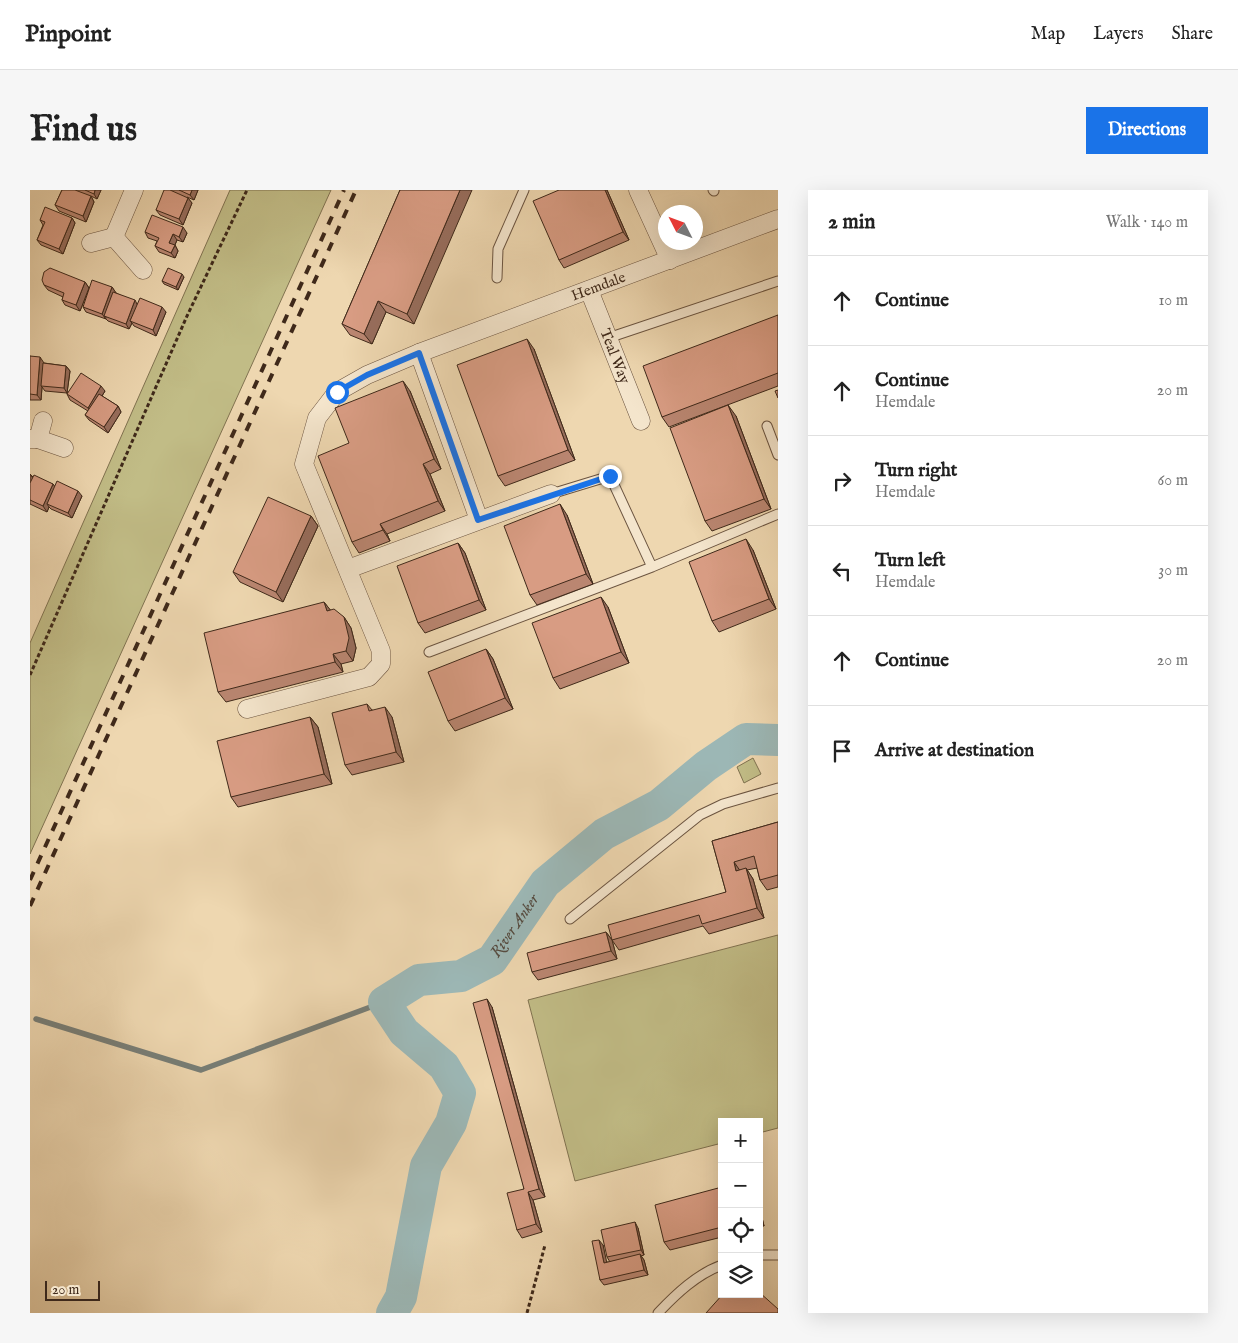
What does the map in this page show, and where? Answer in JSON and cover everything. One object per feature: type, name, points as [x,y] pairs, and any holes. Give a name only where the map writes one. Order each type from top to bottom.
[{"type":"street","points":[[114,237],[134,190]]},
{"type":"street","points":[[643,192],[670,260]]},
{"type":"street","name":"Hemdale","points":[[247,709],[369,677],[381,664],[381,651],[304,464],[317,418],[337,392],[367,375],[419,353],[778,219]]},
{"type":"street","points":[[91,243],[114,237]]},
{"type":"street","points":[[114,237],[143,270]]},
{"type":"street","name":"Teal Way","points":[[589,290],[641,421]]},
{"type":"street","points":[[419,353],[478,520]]},
{"type":"street","points":[[43,421],[34,439],[64,448]]},
{"type":"street","points":[[348,569],[551,494]]},
{"type":"lane","points":[[497,278],[498,249],[524,190]]},
{"type":"lane","points":[[608,338],[778,281]]},
{"type":"lane","points":[[767,426],[778,455]]},
{"type":"lane","points":[[551,494],[610,476],[652,568]]},
{"type":"lane","points":[[429,652],[652,568],[778,514]]},
{"type":"lane","points":[[570,919],[700,815],[723,804],[778,788]]},
{"type":"lane","points":[[763,1256],[778,1254]]},
{"type":"lane","points":[[658,1313],[679,1291],[711,1269],[718,1266]]},
{"type":"path","points":[[30,675],[188,316],[247,190]]},
{"type":"path","points":[[527,1313],[545,1244]]},
{"type":"shaded area","points":[[230,190],[331,190],[30,854],[30,643]]},
{"type":"shaded area","points":[[753,758],[761,774],[744,783],[737,767]]},
{"type":"shaded area","points":[[778,935],[778,1128],[763,1132],[763,1118],[718,1118],[718,1144],[575,1181],[528,1000]]},
{"type":"building","points":[[62,190],[75,190],[91,196],[83,216],[55,205]]},
{"type":"building","points":[[85,190],[95,190],[94,194]]},
{"type":"building","points":[[164,190],[170,190],[188,198],[179,219],[156,210]]},
{"type":"building","points":[[179,190],[192,190],[190,195]]},
{"type":"building","points":[[400,190],[460,190],[407,314],[378,301],[364,334],[342,324]]},
{"type":"building","points":[[559,190],[605,190],[623,232],[559,260],[533,201]]},
{"type":"building","points":[[45,207],[72,218],[59,249],[37,240],[45,222],[40,220]]},
{"type":"building","points":[[152,215],[183,227],[179,237],[173,234],[169,243],[175,245],[171,253],[155,246],[159,238],[145,232]]},
{"type":"building","points":[[50,268],[85,282],[76,305],[62,300],[64,293],[44,285],[42,280],[44,272]]},
{"type":"building","points":[[168,268],[182,274],[176,287],[162,281]]},
{"type":"building","points":[[92,280],[112,287],[102,314],[83,307]]},
{"type":"building","points":[[113,292],[135,300],[126,324],[104,316]]},
{"type":"building","points":[[140,298],[162,307],[153,330],[130,321]]},
{"type":"building","points":[[778,315],[778,373],[662,417],[643,366]]},
{"type":"building","points":[[527,339],[568,450],[498,476],[457,365]]},
{"type":"building","points":[[30,356],[40,357],[37,395],[30,394]]},
{"type":"building","points":[[43,363],[66,366],[64,388],[41,386]]},
{"type":"building","points":[[81,373],[101,386],[88,408],[67,394]]},
{"type":"building","points":[[403,381],[434,459],[423,464],[438,501],[380,524],[383,530],[352,542],[318,456],[349,443],[335,408]]},
{"type":"building","points":[[99,394],[118,406],[104,427],[85,415]]},
{"type":"building","points":[[728,405],[764,499],[705,521],[670,428]]},
{"type":"building","points":[[34,475],[53,484],[43,506],[30,500],[30,483]]},
{"type":"building","points":[[57,481],[78,491],[68,513],[47,504]]},
{"type":"building","points":[[268,497],[311,516],[276,592],[233,572]]},
{"type":"building","points":[[560,504],[586,574],[530,595],[504,526]]},
{"type":"building","points":[[746,539],[769,599],[712,621],[689,562]]},
{"type":"building","points":[[458,543],[479,600],[418,623],[397,566]]},
{"type":"building","points":[[601,597],[621,652],[553,678],[532,623]]},
{"type":"building","points":[[324,602],[327,611],[334,609],[344,617],[349,638],[346,651],[333,654],[335,662],[218,692],[204,633]]},
{"type":"building","points":[[486,649],[505,698],[448,721],[428,672]]},
{"type":"building","points":[[367,704],[369,711],[385,707],[396,752],[345,765],[332,713]]},
{"type":"building","points":[[310,717],[324,774],[231,797],[217,741]]},
{"type":"building","points":[[778,822],[778,875],[760,880],[754,856],[734,862],[736,871],[746,868],[757,908],[702,924],[699,915],[612,940],[608,925],[726,892],[712,841]]},
{"type":"building","points":[[606,932],[611,951],[532,972],[527,953]]},
{"type":"building","points":[[487,999],[539,1189],[528,1192],[536,1224],[517,1230],[507,1193],[524,1189],[473,1003]]},
{"type":"building","points":[[718,1188],[718,1228],[664,1242],[655,1205]]},
{"type":"building","points":[[635,1222],[641,1250],[607,1257],[601,1230]]},
{"type":"building","points":[[599,1240],[604,1263],[640,1254],[644,1270],[600,1280],[592,1241]]},
{"type":"building","points":[[763,1296],[778,1309],[778,1313],[706,1313],[719,1298],[763,1298]]},
{"type":"waterway","name":"River Anker","points":[[392,1313],[401,1297],[426,1166],[451,1123],[460,1093],[444,1066],[404,1032],[384,1002],[419,980],[461,976],[492,960],[545,883],[604,834],[659,805],[706,766],[746,739],[778,740]]},
{"type":"waterway","points":[[36,1019],[201,1070],[384,1002]]},
{"type":"railway","points":[[30,880],[344,190]]},
{"type":"railway","points":[[30,906],[356,190]]},
{"type":"route","points":[[337,392],[367,375],[419,353],[478,520],[551,494],[610,476]]}]
